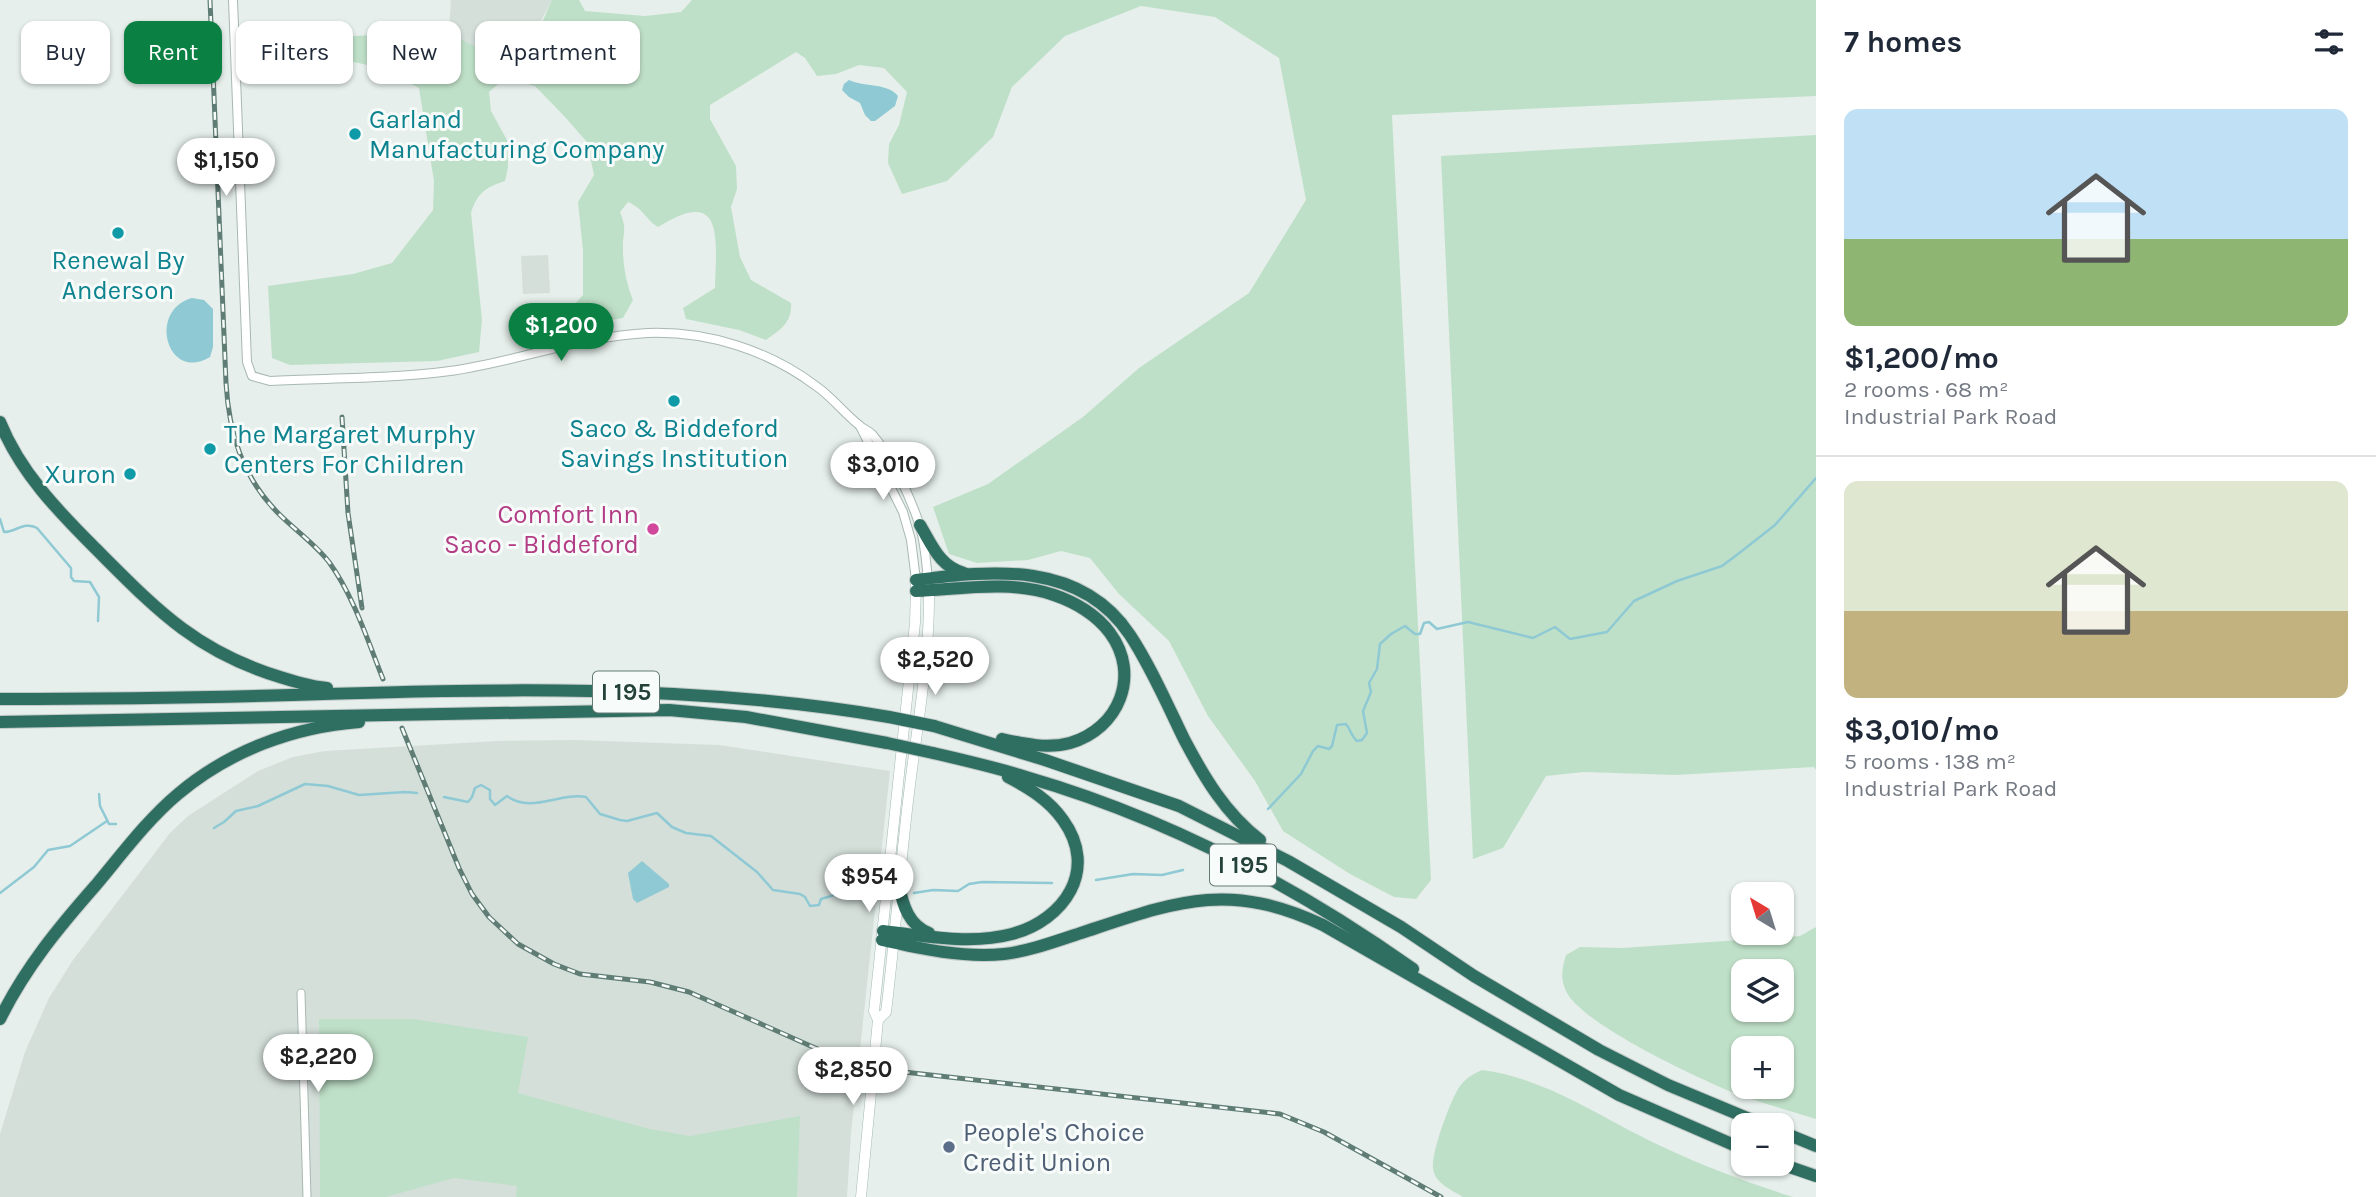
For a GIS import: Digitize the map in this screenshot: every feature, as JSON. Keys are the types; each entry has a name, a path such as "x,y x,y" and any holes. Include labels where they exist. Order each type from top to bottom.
{"highway":[{"path":"0,422 17,456 51,503 172,622 215,650 263,672 319,688 362,692"},
{"path":"920,525 938,556 949,567 978,575"},
{"path":"922,585 1012,572 1049,578 1088,596 1112,614 1137,648 1213,791 1248,831 1288,861"},
{"path":"922,585 1025,587 1062,597 1091,614 1110,632 1125,669 1125,683 1115,711 1104,725 1093,733 1068,744 1020,743 934,726"},
{"name":"I 195","path":"362,692 584,690 726,696 838,708 934,726 1045,760 1179,806 1288,861 1401,927 1563,1031 1668,1085 1735,1113"},
{"path":"0,699 190,698 362,692"},
{"name":"I 195","path":"427,715 636,710 705,712 887,743 1027,777 1120,810 1244,865 1386,950 1475,1014 1619,1095 1731,1144"},
{"path":"0,722 427,715"},
{"path":"0,1019 25,973 66,920 159,812 207,772 262,743 308,729 427,715"},
{"path":"889,937 992,938 1034,926 1065,901 1077,872 1072,836 1057,812 1025,786 986,766"},
{"path":"899,886 901,899 910,919 924,931 947,937"},
{"path":"889,937 949,952 1003,954 1042,946 1167,905 1206,899 1242,900 1284,909 1323,926 1475,1014"},
{"path":"1794,1137 1816,1146"},
{"path":"1794,1168 1816,1176"}],"main road":[{"path":"861,1197 878,1020 874,1011 899,886 928,628 922,585"},
{"path":"889,937 922,585"}],"street":[{"path":"233,0 247,362 252,376 270,380 424,374 473,367 619,336 649,333 685,334 722,341 782,363 818,387 872,435 892,464 920,525 922,585"},
{"path":"860,426 903,512 922,585"},
{"path":"301,993 307,1197"}],"shaded area":[{"path":"451,0 552,0 541,21 475,21 475,47 461,41 461,21 450,21"},
{"path":"548,255 550,293 523,294 521,256"},
{"path":"575,740 719,745 890,771 851,1133 847,1197 0,1197 0,1134 25,1052 49,998 73,960 170,833 188,816 258,771 293,757 325,751 498,741"}],"green space":[{"path":"552,0 579,0 585,11 645,16 681,12 692,0 1816,0 1816,96 1392,115 1431,880 1416,899 1394,897 1350,874 1283,831 1255,781 1208,716 1169,641 1119,594 1090,558 1061,551 1028,560 977,563 949,554 933,507 988,484 1083,417 1139,368 1249,293 1306,200 1279,58 1215,17 1141,6 1065,36 1012,87 993,137 947,181 902,194 888,163 889,144 899,125 907,92 884,68 859,65 836,74 817,76 805,58 796,52 710,105 710,119 736,166 737,189 731,207 740,257 751,280 791,303 787,321 766,340 739,330 686,319 683,308 715,288 715,236 712,223 706,215 695,212 658,227 628,202 620,212 624,228 623,256 633,300 623,318 597,322 580,318 574,305 583,295 583,251 578,202 594,175 587,142 535,86 528,84 640,84 640,21 543,21"},
{"path":"367,35 367,65 353,62 353,36"},
{"path":"461,39 475,46 475,84 498,84 489,92 491,111 507,140 508,167 505,181 483,192 476,200 471,213 482,320 479,352 437,361 290,365 272,358 268,286 353,274 392,263 433,210 434,181 419,88 412,84 461,84"},
{"path":"1816,135 1816,770 1814,767 1676,775 1584,772 1546,776 1503,848 1473,859 1441,156"},
{"path":"1816,927 1816,1119 1751,1099 1794,1099 1794,1036 1731,1036 1731,1092 1616,1034 1576,1004 1563,982 1566,955 1580,947 1622,948 1731,941 1731,945 1794,945 1794,936"},
{"path":"319,1019 414,1019 528,1037 518,1093 650,1129 690,1136 800,1116 797,1197 516,1197 517,1186 454,1178 386,1197 320,1197"},
{"path":"1482,1070 1529,1082 1575,1101 1679,1154 1731,1176 1793,1197 1463,1197 1444,1186 1437,1178 1433,1161 1442,1126 1456,1092 1467,1078"}],"water":[{"path":"849,80 894,92 898,96 895,106 875,121 871,121 860,103 842,90"},
{"path":"192,298 204,300 213,309 213,347 210,357 195,362 183,360 174,353 168,342 167,329 170,316 178,305"},
{"path":"642,861 669,884 669,887 637,903 633,899 628,873"}],"waterway":[{"path":"1268,809 1301,774 1318,746 1329,749 1332,746 1337,725 1346,724 1357,741 1362,740 1367,733 1363,711 1371,692 1369,683 1377,669 1380,644 1391,634 1405,626 1415,634 1420,634 1424,623 1429,622 1437,629 1468,622 1533,638 1555,627 1570,639 1607,632 1634,601 1677,581 1722,566 1775,525 1816,478"},
{"path":"0,519 4,532 24,526 37,528 71,568 74,581 90,582 99,597 98,621"},
{"path":"214,828 236,811 258,806 305,784 328,786 359,795 417,793"},
{"path":"444,797 468,802 475,788 481,785 490,790 490,799 495,805 507,796 526,803 576,796 586,797 600,814 620,820 627,821 657,813 672,827 686,833 711,836 757,872 773,890 800,894 810,906 819,905 821,899 841,893 871,894"},
{"path":"99,794 100,806 109,824 116,824"},
{"path":"0,893 34,867 48,850 70,846 107,821"},
{"path":"1096,880 1133,874 1162,875 1183,870"},
{"path":"914,893 933,890 958,891 969,884 982,882 1052,883"}],"railway":[{"path":"210,0 226,383 234,437 247,469 266,500 323,555 338,575 383,679"},
{"path":"342,417 348,513 362,608"},
{"path":"402,728 472,894 489,917 518,944 554,964 580,974 650,982 689,992 822,1051 895,1071 1280,1114 1324,1132 1441,1197"}],"place":[{"name":"Garland Manufacturing Company","path":"355,134"},
{"name":"Renewal By Anderson","path":"118,233"},
{"name":"Saco & Biddeford Savings Institution","path":"674,401"},
{"name":"The Margaret Murphy Centers For Children","path":"210,449"},
{"name":"Xuron","path":"130,474"},
{"name":"Comfort Inn Saco - Biddeford","path":"653,529"},
{"name":"People's Choice Credit Union","path":"949,1147"}]}
